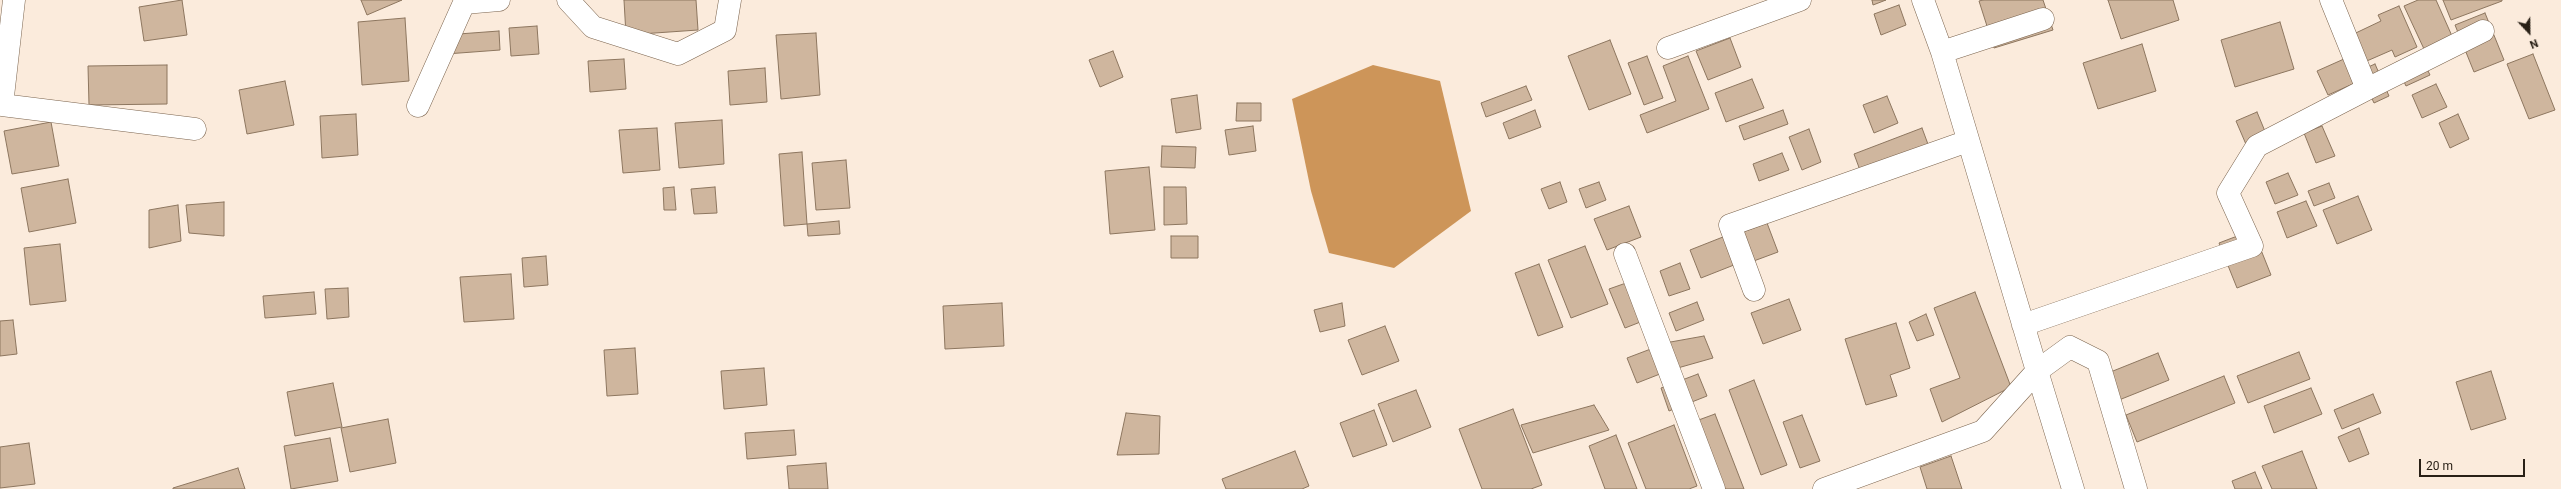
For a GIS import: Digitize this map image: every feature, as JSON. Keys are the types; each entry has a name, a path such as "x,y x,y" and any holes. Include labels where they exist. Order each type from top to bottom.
{"street":[{"path":"14,0 2,105 195,129"},
{"path":"418,106 464,3 499,0"},
{"path":"568,0 593,27 678,54 725,30 730,0"},
{"path":"1668,48 1800,0"},
{"path":"1923,0 1942,52 2073,489"},
{"path":"2331,0 2367,89"},
{"path":"1942,52 2042,19"},
{"path":"2023,325 2252,246 2228,193 2257,146 2483,31"},
{"path":"1754,290 1730,225 1968,141"},
{"path":"1625,254 1714,489"},
{"path":"1824,489 1983,431 2037,371 2070,347 2098,361 2136,489"}],"shaded area":[{"path":"1373,65 1440,81 1471,211 1394,268 1329,253 1311,191 1292,99"}],"building":[{"path":"182,0 187,35 144,41 139,7"},
{"path":"361,0 402,0 367,15"},
{"path":"624,0 696,0 698,30 626,35"},
{"path":"1872,0 1886,0 1873,5"},
{"path":"2043,0 2053,30 1994,48 1979,1"},
{"path":"2108,0 2173,0 2179,20 2121,39"},
{"path":"2418,0 2436,0 2452,36 2424,49 2404,6"},
{"path":"2443,0 2502,0 2502,1 2451,20"},
{"path":"1899,5 1906,25 1881,35 1874,14"},
{"path":"2399,6 2417,47 2395,57 2392,50 2353,67 2341,40 2381,21 2378,15"},
{"path":"2485,13 2504,60 2474,72 2455,25"},
{"path":"405,18 409,81 362,85 358,22"},
{"path":"2280,22 2294,69 2235,87 2221,40"},
{"path":"537,26 539,54 511,56 509,28"},
{"path":"499,31 500,50 446,54 445,35"},
{"path":"816,33 820,95 781,99 776,35"},
{"path":"1730,38 1741,67 1708,80 1696,51"},
{"path":"1610,40 1631,94 1589,110 1568,56"},
{"path":"2142,44 2156,91 2098,109 2083,63"},
{"path":"1113,51 1123,77 1100,87 1089,60"},
{"path":"2419,52 2430,75 2406,86 2395,63"},
{"path":"2533,54 2555,110 2529,119 2507,64"},
{"path":"1647,56 1663,98 1644,105 1628,63"},
{"path":"1688,56 1709,109 1647,133 1640,115 1676,101 1663,66"},
{"path":"624,59 626,89 590,92 588,61"},
{"path":"2344,59 2355,83 2328,95 2317,71"},
{"path":"2375,64 2389,96 2374,103 2359,71"},
{"path":"167,65 167,104 89,105 88,66"},
{"path":"765,68 767,102 730,105 728,71"},
{"path":"1752,79 1764,108 1726,122 1715,93"},
{"path":"285,81 294,125 247,134 239,90"},
{"path":"2436,84 2447,107 2422,118 2412,95"},
{"path":"1526,86 1532,100 1486,117 1481,103"},
{"path":"1197,95 1201,129 1176,133 1171,99"},
{"path":"1887,96 1898,123 1874,133 1863,105"},
{"path":"1237,103 1261,103 1261,121 1236,121"},
{"path":"1535,110 1541,127 1509,139 1503,123"},
{"path":"1783,110 1788,124 1744,140 1739,126"},
{"path":"2257,112 2269,141 2248,149 2236,121"},
{"path":"356,114 358,155 322,158 320,116"},
{"path":"2458,114 2469,139 2450,148 2439,123"},
{"path":"722,120 724,164 679,168 675,123"},
{"path":"51,122 59,166 12,174 4,131"},
{"path":"1253,126 1256,151 1229,155 1225,130"},
{"path":"2322,126 2335,156 2316,163 2304,133"},
{"path":"657,128 660,170 623,173 619,130"},
{"path":"1922,128 1932,155 1864,181 1854,154"},
{"path":"1809,129 1821,162 1802,170 1789,137"},
{"path":"1162,146 1196,147 1195,168 1161,167"},
{"path":"802,152 807,224 784,226 779,154"},
{"path":"1782,153 1789,170 1759,181 1753,164"},
{"path":"846,160 850,208 816,210 812,163"},
{"path":"1149,167 1155,230 1110,234 1105,171"},
{"path":"2288,173 2298,195 2275,204 2266,182"},
{"path":"68,179 76,223 29,232 21,188"},
{"path":"1560,182 1567,202 1549,209 1541,189"},
{"path":"1599,182 1606,200 1586,208 1579,189"},
{"path":"2329,183 2335,198 2314,206 2308,191"},
{"path":"674,187 676,210 664,210 663,188"},
{"path":"715,187 717,213 694,214 691,189"},
{"path":"1164,187 1186,187 1187,224 1164,225"},
{"path":"2358,196 2372,230 2337,244 2323,210"},
{"path":"2306,201 2317,226 2287,238 2277,212"},
{"path":"224,202 224,236 189,233 186,205"},
{"path":"178,205 181,241 149,248 149,210"},
{"path":"1629,206 1641,237 1607,250 1594,219"},
{"path":"839,221 840,234 808,236 807,224"},
{"path":"1767,223 1778,252 1751,262 1740,233"},
{"path":"2253,230 2271,275 2237,288 2219,243"},
{"path":"1728,235 1739,263 1701,278 1690,250"},
{"path":"1171,236 1198,236 1198,258 1171,258"},
{"path":"60,244 66,301 30,305 24,248"},
{"path":"1585,246 1608,304 1571,318 1548,260"},
{"path":"546,256 548,285 524,287 522,258"},
{"path":"1680,263 1690,289 1669,296 1660,271"},
{"path":"1539,264 1563,327 1538,336 1515,273"},
{"path":"511,274 514,319 464,322 460,277"},
{"path":"1629,282 1643,321 1625,328 1609,289"},
{"path":"348,288 349,317 327,319 325,289"},
{"path":"314,292 316,314 265,318 263,296"},
{"path":"1975,292 2011,387 1942,422 1930,389 1960,378 1934,308"},
{"path":"1789,299 1801,330 1763,344 1751,313"},
{"path":"1697,302 1704,320 1676,331 1669,313"},
{"path":"1002,303 1004,346 945,349 943,306"},
{"path":"1342,303 1345,326 1320,332 1314,310"},
{"path":"1926,314 1934,335 1917,341 1909,322"},
{"path":"13,320 17,354 0,356 0,321"},
{"path":"1896,323 1910,368 1890,375 1897,396 1866,405 1845,339"},
{"path":"1385,326 1399,361 1362,375 1348,340"},
{"path":"1704,336 1713,358 1667,371 1665,343"},
{"path":"1656,347 1665,372 1637,383 1627,358"},
{"path":"635,348 638,394 607,396 604,350"},
{"path":"2299,352 2310,379 2248,403 2237,376"},
{"path":"2158,353 2169,380 2109,404 2098,377"},
{"path":"764,368 767,405 724,409 721,371"},
{"path":"2491,371 2506,419 2471,430 2456,382"},
{"path":"1698,374 1707,396 1669,411 1661,388"},
{"path":"2224,376 2235,403 2137,442 2126,415"},
{"path":"1754,380 1787,465 1761,475 1729,390"},
{"path":"333,383 342,427 295,436 287,392"},
{"path":"2311,388 2322,414 2274,433 2264,406"},
{"path":"1416,390 1431,427 1393,442 1378,404"},
{"path":"2373,394 2381,413 2342,429 2334,410"},
{"path":"1594,405 1609,430 1533,453 1521,425"},
{"path":"1513,409 1542,485 1531,489 1482,489 1459,429"},
{"path":"1374,410 1387,445 1353,457 1340,423"},
{"path":"1126,413 1160,416 1159,454 1117,455"},
{"path":"1715,414 1744,489 1709,489 1685,425"},
{"path":"1802,415 1820,461 1800,468 1783,422"},
{"path":"388,419 396,463 350,472 341,428"},
{"path":"1674,425 1697,486 1689,489 1646,489 1628,443"},
{"path":"2359,428 2369,454 2349,462 2338,437"},
{"path":"794,430 796,455 747,459 745,433"},
{"path":"1616,435 1637,489 1605,489 1589,446"},
{"path":"330,438 338,481 291,489 284,446"},
{"path":"29,443 35,484 0,488 0,447"},
{"path":"1295,451 1309,486 1302,489 1226,489 1222,479"},
{"path":"2302,451 2317,489 2272,489 2262,466"},
{"path":"1951,456 1962,489 1927,489 1920,467"},
{"path":"826,463 828,489 789,489 787,466"},
{"path":"238,468 245,489 173,489 173,488"},
{"path":"2255,472 2262,489 2235,489 2232,481"}]}
